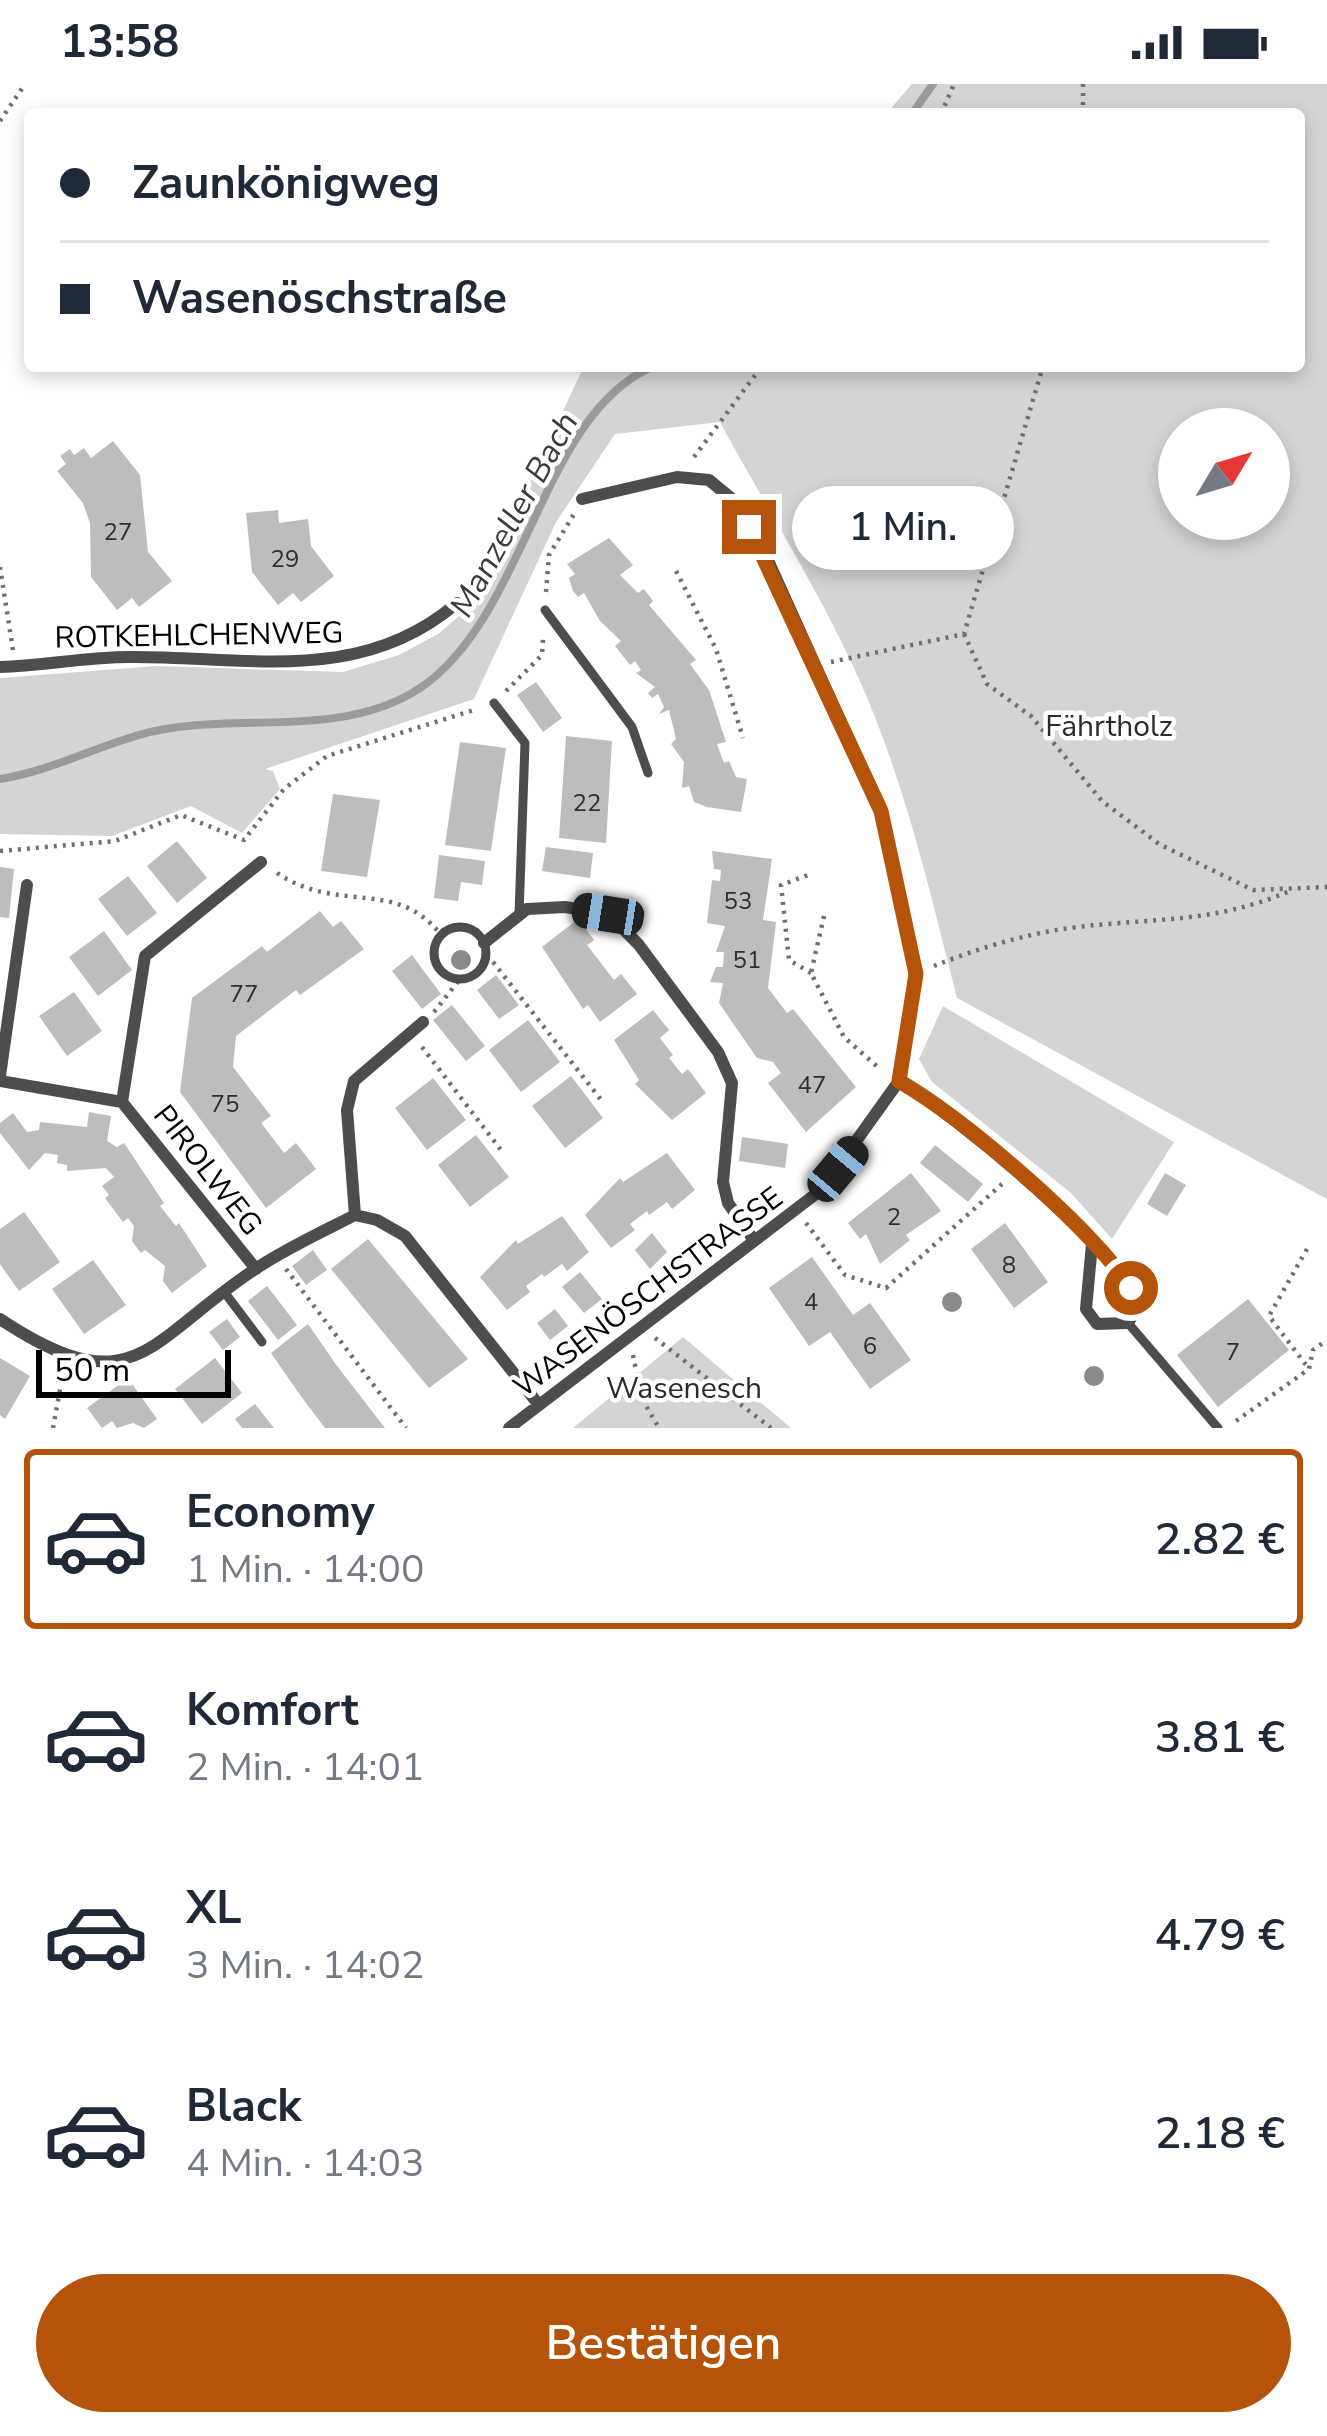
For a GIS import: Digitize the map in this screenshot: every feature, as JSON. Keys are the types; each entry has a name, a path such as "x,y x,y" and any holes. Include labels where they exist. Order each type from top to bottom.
{"street":[{"name":"WASENÖSCHSTRASSE","path":"509,1428 821,1190 856,1148 899,1081 916,974 898,873 881,811 766,556 731,499 709,480 677,477"},
{"path":"582,499 677,477"},
{"name":"ROTKEHLCHENWEG","path":"8,666 107,657 344,659 383,650 428,628 458,603"},
{"name":"PIROLWEG","path":"122,1102 145,956 261,862"},
{"name":"PIROLWEG","path":"27,885 0,1079 122,1102 256,1269"},
{"path":"485,948 527,909 565,907 608,914 639,945 718,1052 732,1083 722,1182 728,1203 753,1239"},
{"path":"355,1215 347,1110 354,1082 423,1022"},
{"path":"899,1081 930,1100 1014,1169 1091,1244 1136,1294 1137,1308 1128,1323 1096,1324 1086,1310 1091,1244"},
{"path":"0,1319 47,1351 124,1363 154,1349 256,1269 355,1215 377,1220 404,1236 539,1405"}],"lane":[{"path":"545,610 632,727 648,773"},
{"path":"494,704 526,743 519,915"},
{"path":"460,927 485,948 478,971 460,979 436,963 441,935 460,927"},
{"path":"225,1293 262,1342"},
{"path":"1128,1323 1221,1428"}],"path":[{"path":"0,121 25,84"},
{"path":"677,477 757,372"},
{"path":"1040,372 964,634 987,683 1031,716 1102,801 1159,844 1253,890 1327,887"},
{"path":"244,840 284,789 326,756 494,704 542,656 549,555 582,499"},
{"path":"0,567 8,666"},
{"path":"676,571 716,649 742,738"},
{"path":"817,665 964,634"},
{"path":"0,850 115,841 181,815 244,840 261,862 295,884 333,898 401,900 422,910 441,935"},
{"path":"811,874 781,886 789,960 811,973 844,1037 899,1081"},
{"path":"943,963 1070,928 1174,923 1244,910 1295,888"},
{"path":"811,973 824,916"},
{"path":"485,948 602,1101"},
{"path":"423,1022 450,998 460,979"},
{"path":"412,1033 504,1154"},
{"path":"795,1208 845,1275 886,1288 988,1202 1014,1169"},
{"path":"1307,1250 1269,1316 1310,1369"},
{"path":"277,1257 406,1428"},
{"path":"635,1331 642,1399 658,1428"},
{"path":"635,1331 772,1428"},
{"path":"1221,1428 1310,1369 1313,1350 1327,1340"},
{"path":"53,1428 68,1356"}],"green space":[{"name":"Fährtholz","path":"912,84 1327,84 1327,1199 957,998 905,804 868,699 829,618 720,422 615,434 556,522 474,699 265,769 273,771 280,789 242,833 191,806 112,836 0,834 0,678 157,666 343,672 399,655 438,634 473,604 581,372 1305,372 1305,108 891,108"},
{"path":"943,1006 1174,1142 1112,1239 1071,1193 932,1082 919,1059"},
{"name":"Wasenesch","path":"683,1337 791,1428 573,1428"}],"building":[{"path":"113,441 140,475 148,552 172,581 139,607 132,598 117,610 91,577 90,523 83,503 57,471 66,464 60,456 70,449 74,455 84,448 91,458"},
{"path":"278,510 279,523 308,519 311,546 334,576 301,602 293,593 278,605 252,572 246,513"},
{"path":"609,538 633,565 620,575 638,593 644,589 653,601 649,605 696,660 690,664 709,690 726,742 717,744 724,763 729,761 736,777 747,779 741,812 694,802 689,786 682,788 684,762 671,744 676,739 669,710 659,714 664,707 658,694 652,698 648,693 655,687 636,673 641,670 635,661 630,665 615,646 621,641 600,621 584,593 578,597 573,591 569,578 575,574 567,564"},
{"path":"536,682 562,718 543,732 517,695"},
{"path":"566,736 612,741 606,843 559,838"},
{"path":"460,742 506,748 491,851 445,845"},
{"path":"333,794 380,800 367,877 321,871"},
{"path":"177,841 207,878 177,903 147,866"},
{"path":"546,847 593,853 590,878 542,871"},
{"path":"712,851 772,859 763,920 776,922 768,988 787,1013 793,1009 856,1087 806,1132 768,1083 781,1073 773,1062 757,1058 719,1003 723,983 710,982 716,967 723,967 724,952 716,952 725,926 707,923 712,880 720,881 721,870 714,869"},
{"path":"439,855 485,861 482,885 461,882 458,901 434,898"},
{"path":"0,867 14,869 9,918 0,917"},
{"path":"128,876 157,913 127,936 98,899"},
{"path":"320,911 333,927 341,921 364,949 300,995 296,990 236,1036 233,1067 271,1116 261,1123 284,1153 296,1143 316,1169 266,1208 180,1092 192,998 262,946 267,952"},
{"path":"578,919 594,940 587,945 614,980 621,974 637,994 600,1022 588,1005 583,1009 542,947"},
{"path":"104,931 132,970 98,996 69,957"},
{"path":"412,955 441,994 422,1009 392,971"},
{"path":"496,975 519,1005 499,1019 477,990"},
{"path":"74,992 102,1031 67,1056 39,1016"},
{"path":"452,1005 485,1046 466,1061 433,1020"},
{"path":"653,1010 669,1030 660,1038 673,1055 669,1058 682,1074 688,1069 706,1093 672,1120 635,1084 639,1080 614,1040"},
{"path":"528,1020 560,1062 521,1092 489,1050"},
{"path":"571,1076 603,1118 565,1148 532,1106"},
{"path":"433,1078 466,1120 427,1150 395,1108"},
{"path":"89,1112 111,1116 107,1141 117,1147 124,1143 164,1203 160,1206 176,1226 179,1223 207,1266 172,1293 163,1281 165,1266 145,1250 141,1253 132,1241 134,1226 128,1218 123,1222 105,1198 109,1195 102,1186 114,1177 106,1168 67,1171 67,1165 57,1163 58,1155 45,1153 29,1170 0,1133 0,1123 13,1113 27,1132 39,1130 40,1122 87,1127"},
{"path":"476,1135 509,1177 470,1207 438,1165"},
{"path":"742,1137 788,1144 785,1168 739,1161"},
{"path":"935,1145 983,1184 968,1202 920,1163"},
{"path":"667,1153 695,1190 672,1209 667,1202 649,1215 647,1211 630,1224 635,1230 611,1248 585,1215 620,1178 623,1182"},
{"path":"911,1173 941,1211 906,1235 910,1240 880,1264 866,1234 860,1239 848,1223"},
{"path":"1165,1173 1186,1185 1167,1216 1147,1204"},
{"path":"24,1212 60,1262 19,1291 0,1264 0,1229"},
{"path":"562,1216 589,1252 567,1271 562,1264 542,1274 526,1286 530,1292 507,1310 480,1277 516,1240 518,1244"},
{"path":"1005,1223 1048,1282 1014,1308 971,1249"},
{"path":"652,1233 667,1252 650,1269 635,1250"},
{"path":"368,1239 468,1359 429,1388 331,1269"},
{"path":"313,1250 327,1270 306,1285 292,1266"},
{"path":"812,1257 853,1315 870,1303 911,1360 870,1389 830,1332 809,1346 769,1288"},
{"path":"93,1260 126,1305 84,1334 52,1289"},
{"path":"580,1272 602,1299 584,1313 562,1287"},
{"path":"267,1286 297,1325 278,1340 248,1301"},
{"path":"1248,1299 1289,1350 1218,1407 1177,1355"},
{"path":"555,1309 568,1326 550,1340 537,1323"},
{"path":"227,1319 240,1337 223,1350 209,1332"},
{"path":"308,1324 385,1428 325,1428 300,1395 271,1353"},
{"path":"0,1358 30,1376 5,1419 0,1415"},
{"path":"215,1358 242,1393 202,1424 175,1389"},
{"path":"128,1378 157,1419 144,1428 133,1423 117,1428 112,1421 102,1428 87,1408"},
{"path":"255,1404 274,1428 242,1428 235,1419"}],"waterway":[{"name":"Manzeller Bach","path":"916,108 933,84"},
{"name":"Manzeller Bach","path":"0,779 175,728 328,719 364,712 399,700 431,680 464,646 492,604 587,423 617,389 644,372"}],"route":[{"path":"749,527 881,811 898,873 916,974 899,1081 930,1100 1014,1169 1131,1288"}]}
